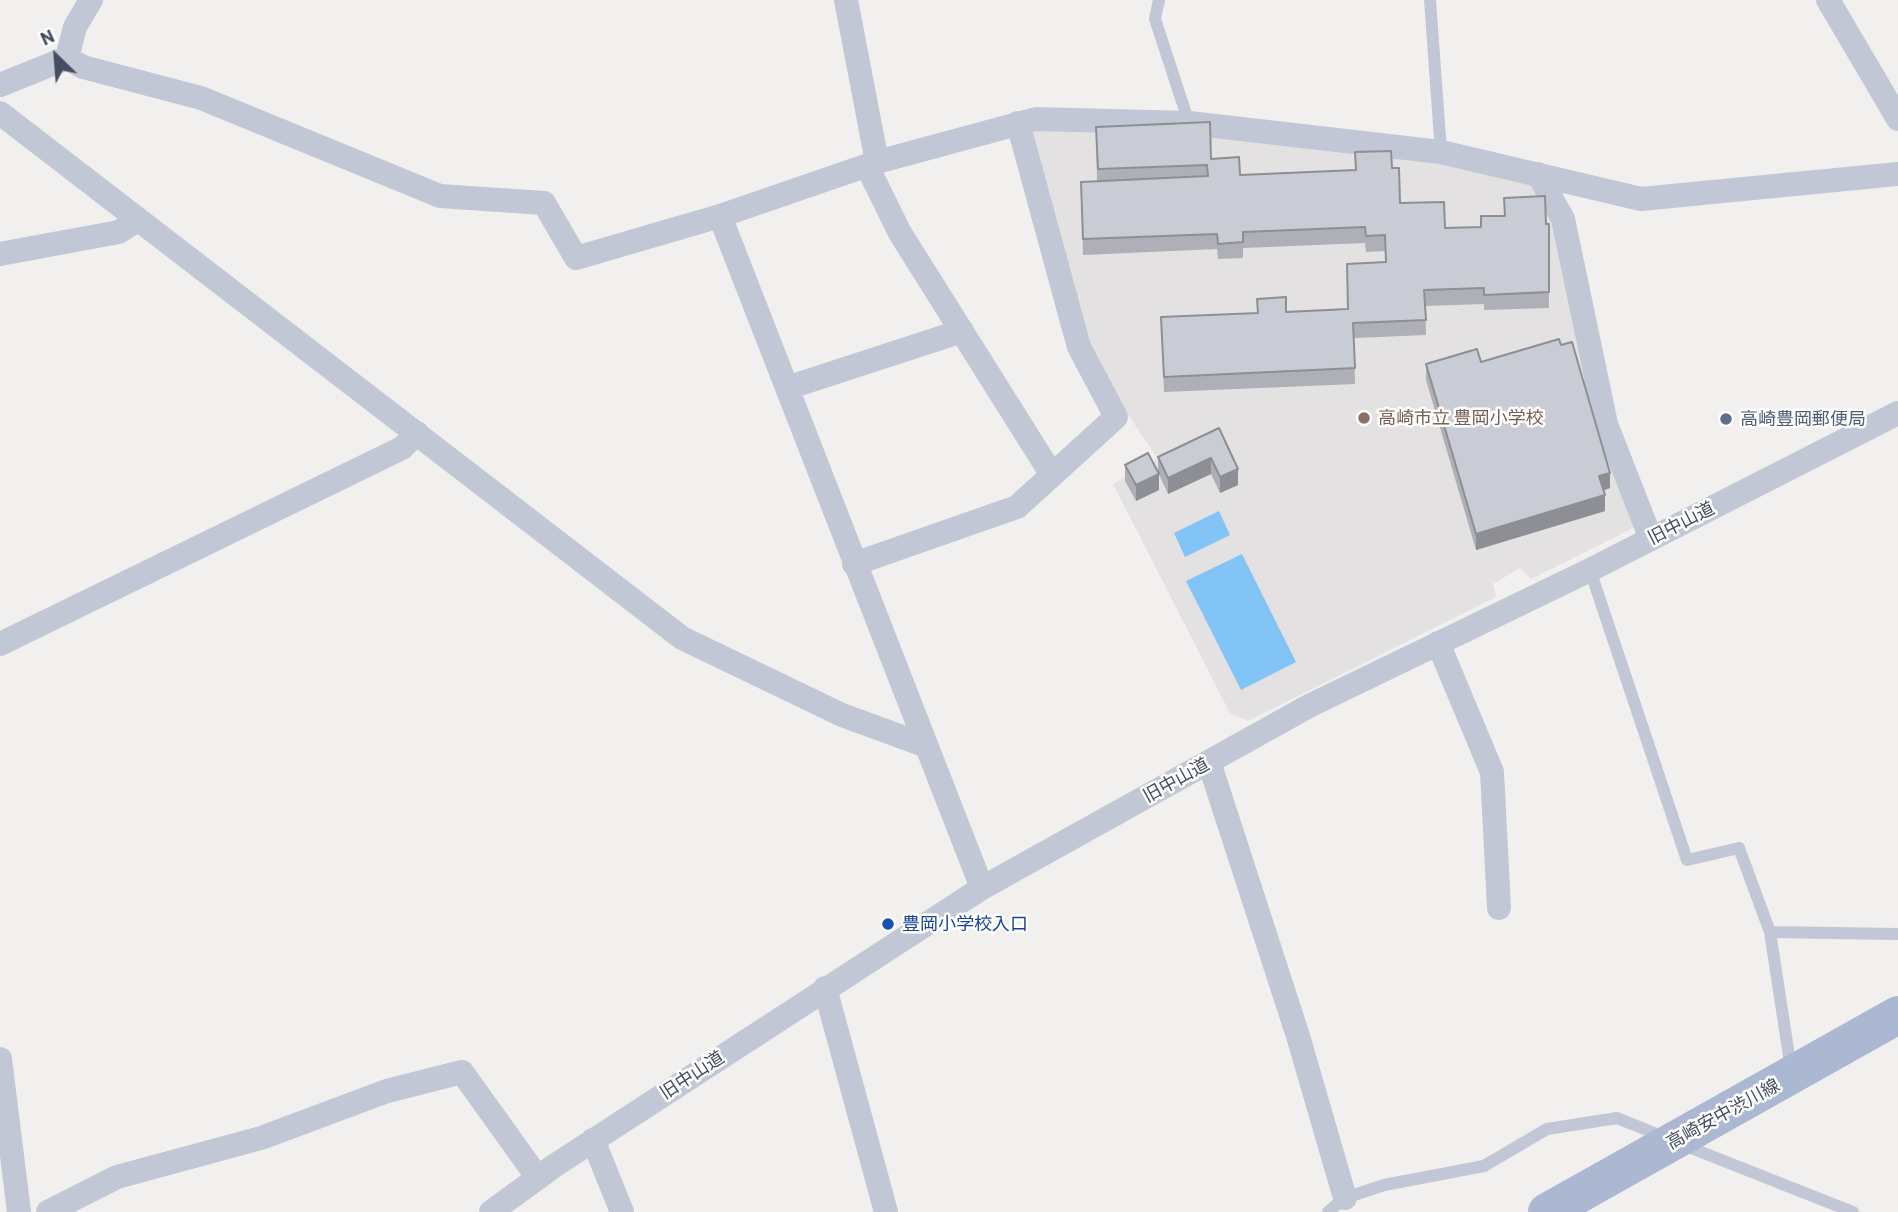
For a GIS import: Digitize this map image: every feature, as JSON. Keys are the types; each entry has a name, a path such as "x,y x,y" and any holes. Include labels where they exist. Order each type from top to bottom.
{"main road":[{"name":"高崎安中渋川線","path":"1547,1212 1898,1015"}],"street":[{"path":"67,58 75,27 91,0"},
{"path":"846,0 872,164 900,233 1052,475"},
{"path":"1828,0 1886,77 1898,119"},
{"path":"0,85 67,58"},
{"path":"67,58 82,67 201,98 440,196 544,204 576,258 720,216 872,164 1036,119 1189,123 1441,152 1641,199 1898,174"},
{"path":"0,113 136,221 682,638 842,715 924,745"},
{"path":"854,564 1017,507 1116,417 1079,348 1018,123"},
{"path":"1538,174 1563,219 1606,424 1651,539"},
{"path":"720,216 982,888"},
{"path":"0,254 119,232 136,221"},
{"path":"786,388 962,331"},
{"name":"旧中山道","path":"491,1212 593,1140 982,888 1308,706 1590,570 1898,413"},
{"path":"0,644 402,448 417,433"},
{"path":"1438,643 1492,772 1499,908"},
{"path":"1209,762 1298,1036 1336,1205"},
{"path":"825,988 886,1212"},
{"path":"0,1059 19,1212"},
{"path":"48,1212 117,1177 261,1138 387,1091 461,1072 538,1178"},
{"path":"593,1140 622,1212"}],"lane":[{"path":"1159,0 1155,19 1189,123"},
{"path":"1430,0 1441,152"},
{"path":"1590,570 1686,860 1739,848 1770,932 1792,1075"},
{"path":"1770,932 1898,934"},
{"path":"1336,1205 1384,1185 1484,1166 1547,1129 1617,1118 1853,1212"}],"shaded area":[{"name":"高崎市立 豊岡小学校","path":"1103,127 1432,157 1538,186 1559,220 1641,524 1531,579 1520,568 1493,584 1496,597 1248,721 1230,713 1113,484 1158,459 1093,363 1026,130"}],"water":[{"path":"1219,511 1230,535 1185,557 1174,533"},
{"path":"1242,554 1296,662 1241,690 1186,581"}],"building":[{"path":"1210,122 1211,159 1239,157 1240,175 1356,170 1355,152 1391,151 1392,168 1399,168 1400,203 1444,202 1445,228 1481,227 1481,216 1505,216 1504,198 1545,196 1546,224 1549,224 1549,292 1484,295 1484,288 1424,290 1426,320 1353,323 1355,368 1164,377 1161,317 1258,313 1257,299 1286,297 1286,312 1348,309 1347,264 1386,262 1385,235 1366,236 1365,227 1243,232 1243,242 1218,244 1217,234 1083,239 1081,182 1208,176 1207,165 1098,169 1096,127"},
{"path":"1559,339 1561,345 1572,342 1610,473 1599,476 1605,495 1476,534 1426,364 1477,349 1481,362"},
{"path":"1219,428 1238,469 1220,477 1211,458 1168,478 1158,457"},
{"path":"1148,453 1159,474 1136,485 1125,465"}],"place":[{"name":"高崎市立 豊岡小学校","path":"1364,418"},
{"name":"高崎豊岡郵便局","path":"1726,419"},
{"name":"豊岡小学校入口","path":"888,924"}]}
